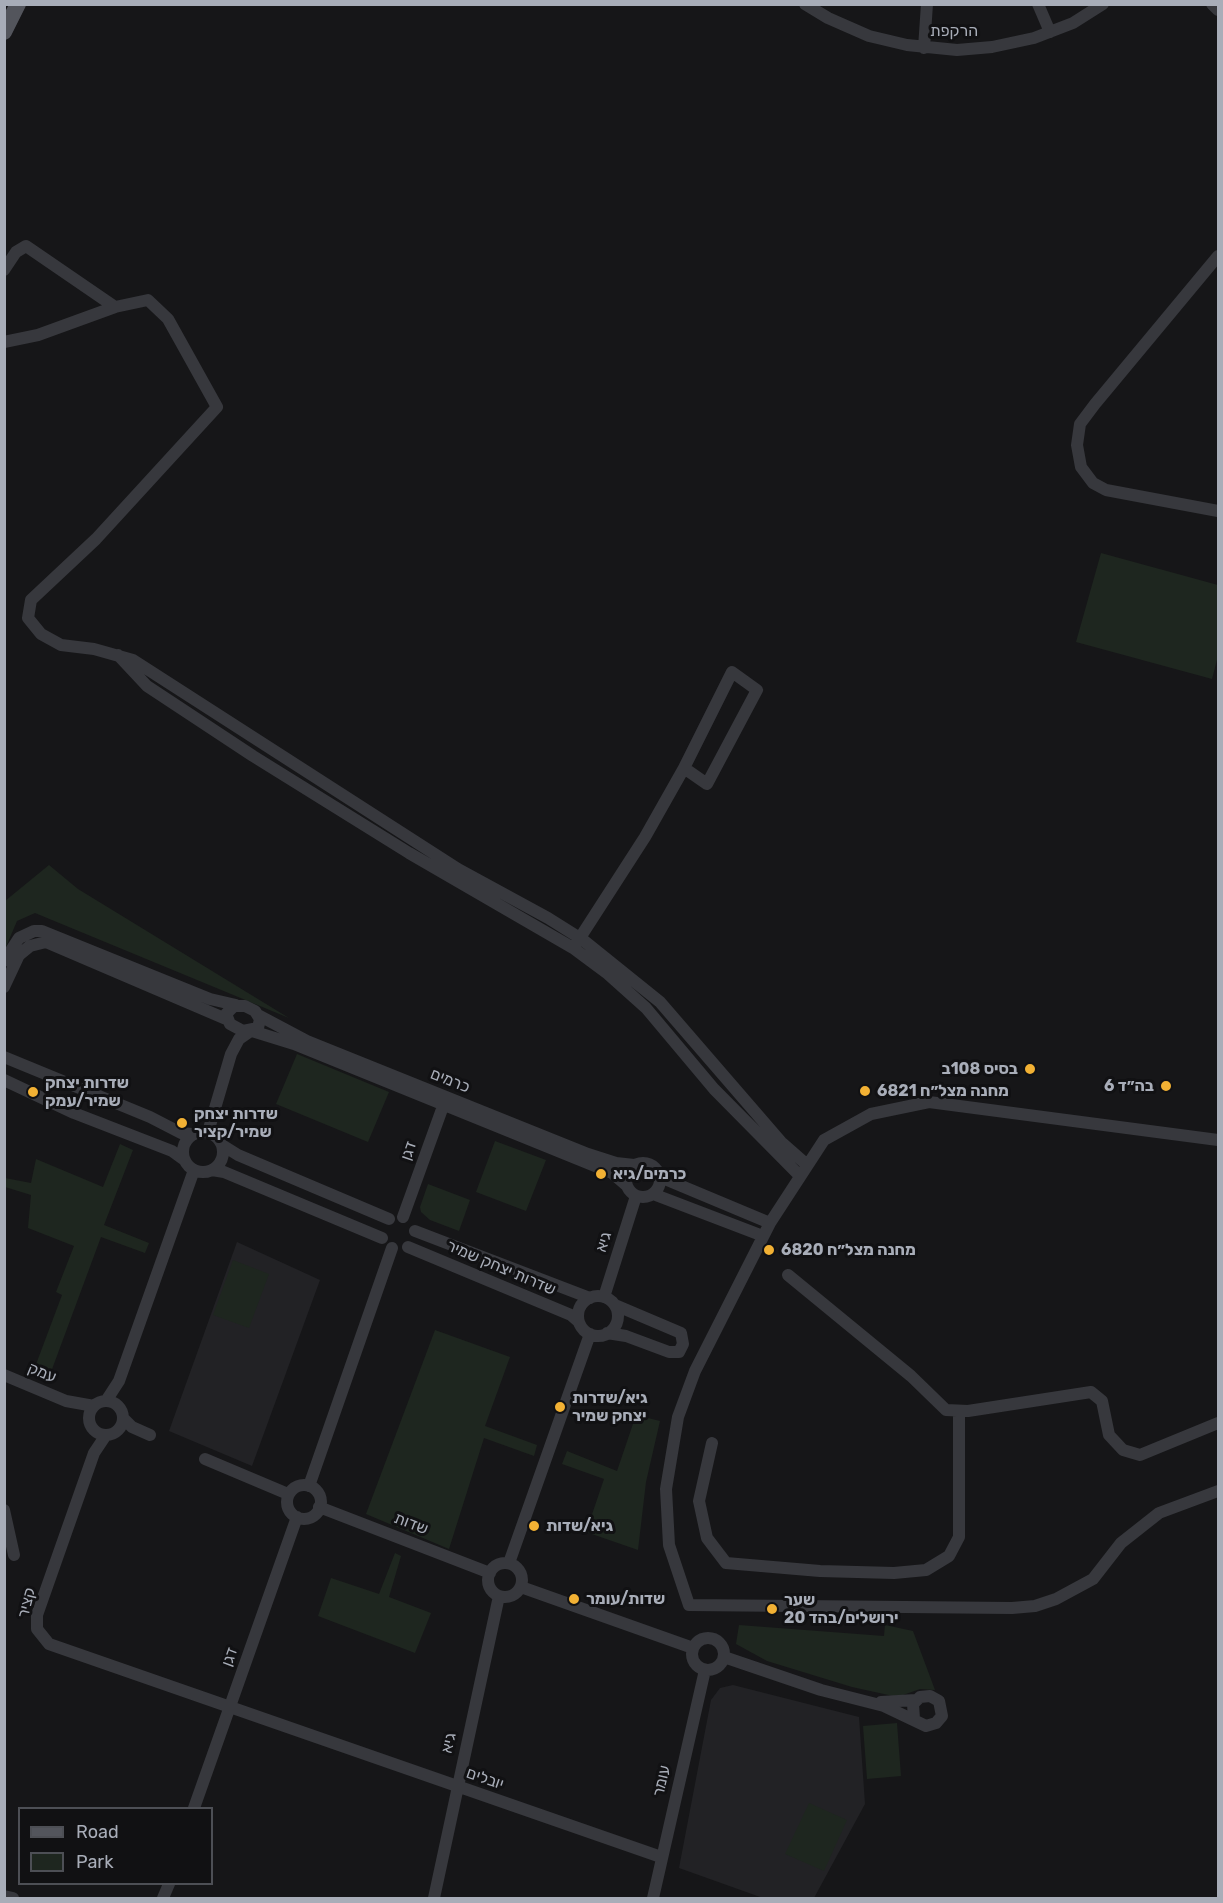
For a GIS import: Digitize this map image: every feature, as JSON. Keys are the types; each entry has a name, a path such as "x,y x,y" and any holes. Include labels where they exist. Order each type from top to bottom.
{"main road":[{"path":"4,33 18,4"}],"street":[{"name":"הרקפת","path":"805,4 828,18 869,36 924,48 976,50 1050,32 1073,23 1103,4"},
{"path":"924,48 927,4"},
{"path":"1038,4 1050,32"},
{"path":"1212,4 1218,10"},
{"path":"4,270 16,252 26,246 115,307"},
{"path":"1218,256 1080,424 1077,445 1081,467 1093,483 1106,490 1218,511"},
{"path":"4,342 38,335 115,307 148,300 168,319 217,407 96,539 32,600 28,618 41,634 61,645 118,655 133,660 458,869 548,918 646,1008 714,1089 799,1175"},
{"path":"576,943 645,837 684,768 732,672 757,690 707,784 684,768"},
{"path":"4,961 19,938 34,931 42,931 210,999 248,1007 258,1015 259,1025 236,1043 229,1059 208,1132"},
{"path":"4,987 19,955 30,946 46,942 227,1020 236,1029 251,1031"},
{"path":"576,943 622,969 660,1002 781,1142 806,1164"},
{"path":"229,1059 228,1010 236,1005"},
{"name":"כרמים","path":"258,1015 307,1041 612,1173 626,1185"},
{"name":"כרמים","path":"251,1031 294,1044 588,1154 616,1163 634,1165"},
{"path":"4,1057 150,1117 181,1133 208,1132 219,1139 222,1145 223,1157 212,1170"},
{"path":"7,1083 74,1113 172,1151 194,1170 224,1172 382,1238 392,1248 408,1247 415,1231 411,1222 403,1216 389,1219 383,1225 382,1238"},
{"name":"דגן","path":"403,1216 445,1101"},
{"path":"1218,1140 929,1102 871,1114 824,1140 806,1164 770,1222 695,1371 678,1417 666,1489 669,1545 689,1605 1035,1606 1056,1599 1093,1579 1121,1543 1159,1513 1218,1491"},
{"path":"183,1159 183,1148 192,1134"},
{"path":"222,1145 238,1155 389,1219"},
{"path":"763,1236 653,1194 636,1196 626,1185 626,1174 634,1165 642,1163 651,1165 660,1177 770,1222"},
{"path":"120,1424 112,1403 194,1170"},
{"path":"653,1194 659,1186 660,1177"},
{"name":"גיא","path":"604,1297 636,1196"},
{"name":"שדרות יצחק שמיר","path":"415,1231 590,1298"},
{"name":"שדרות יצחק שמיר","path":"408,1247 564,1312 579,1322"},
{"path":"309,1486 392,1248"},
{"path":"788,1275 911,1376 946,1410 959,1411 1091,1392 1102,1401 1109,1435 1123,1450 1140,1455 1218,1423"},
{"path":"604,1297 615,1305 681,1333 684,1344 679,1352 669,1352 626,1336 590,1334 579,1322 581,1305 590,1298 604,1297"},
{"path":"607,1334 617,1321 615,1305"},
{"path":"509,1563 590,1334"},
{"name":"עמק","path":"4,1375 92,1412"},
{"path":"112,1403 92,1412 100,1432 120,1424 145,1433"},
{"path":"712,1443 699,1501 707,1538 726,1563 820,1571 894,1573 926,1570 949,1556 959,1537 959,1411"},
{"name":"קציר","path":"100,1432 37,1615 37,1629 49,1644 229,1708"},
{"path":"205,1459 288,1494"},
{"path":"297,1486 309,1486 319,1494 320,1507 310,1517 297,1517 288,1508 288,1494 297,1486"},
{"name":"שדות","path":"320,1507 490,1574"},
{"path":"4,1510 14,1555"},
{"name":"דגן","path":"195,1807 297,1517"},
{"path":"509,1563 520,1572 521,1587 514,1595 499,1596 491,1589 490,1574 498,1565 509,1563"},
{"path":"521,1587 693,1648"},
{"name":"גיא","path":"434,1899 456,1786 499,1596"},
{"path":"716,1639 723,1647 724,1657 719,1666 705,1670 693,1662 693,1648 700,1640 716,1639"},
{"path":"724,1657 820,1690 868,1701 914,1719 922,1725 932,1725 940,1720 943,1710 939,1701 930,1696 916,1700 868,1701"},
{"name":"עומר","path":"653,1899 705,1670"},
{"path":"914,1719 912,1709 916,1700"},
{"name":"יובלים","path":"229,1708 662,1857"},
{"path":"4,1896 13,1899"}],"shaded area":[{"path":"237,1242 320,1280 252,1466 169,1431"},
{"path":"733,1685 859,1717 865,1804 814,1898 763,1898 679,1868 711,1700 720,1688"}],"green space":[{"path":"1101,553 1218,585 1218,656 1212,679 1076,642"},
{"path":"49,865 78,889 289,1018 35,913 17,921 5,949 5,901"},
{"path":"297,1054 389,1092 368,1142 276,1104"},
{"path":"495,1141 546,1160 526,1211 476,1192"},
{"path":"120,1144 133,1150 104,1225 149,1243 145,1253 101,1237 48,1380 32,1375 62,1295 56,1292 74,1246 28,1228 31,1195 5,1187 5,1178 31,1183 36,1159 103,1187"},
{"path":"428,1184 470,1200 459,1231 430,1220 421,1212 420,1207"},
{"path":"233,1260 269,1274 249,1328 213,1315"},
{"path":"435,1330 510,1357 485,1426 537,1445 534,1456 484,1438 449,1549 366,1514"},
{"path":"636,1415 660,1421 646,1482 638,1550 586,1532 604,1479 562,1464 567,1451 617,1471"},
{"path":"395,1553 401,1556 389,1597 431,1613 415,1653 318,1616 331,1578 379,1594"},
{"path":"739,1625 884,1636 885,1625 913,1631 935,1690 920,1689 893,1696 852,1687 767,1661 736,1644"},
{"path":"897,1723 901,1776 867,1779 863,1726"},
{"path":"809,1803 847,1820 824,1871 785,1854"}],"place":[{"name":"בסיס 108ב","path":"1030,1069"},
{"name":"בה״ד 6","path":"1166,1086"},
{"name":"מחנה מצל״ח 6821","path":"865,1091"},
{"name":"שדרות יצחק שמיר/עמק","path":"33,1092"},
{"name":"שדרות יצחק שמיר/קציר","path":"182,1123"},
{"name":"כרמים/גיא","path":"601,1174"},
{"name":"מחנה מצל״ח 6820","path":"769,1250"},
{"name":"גיא/שדרות יצחק שמיר","path":"560,1407"},
{"name":"גיא/שדות","path":"534,1526"},
{"name":"שדות/עומר","path":"574,1599"},
{"name":"שער ירושלים/בהד 20","path":"772,1609"}]}
